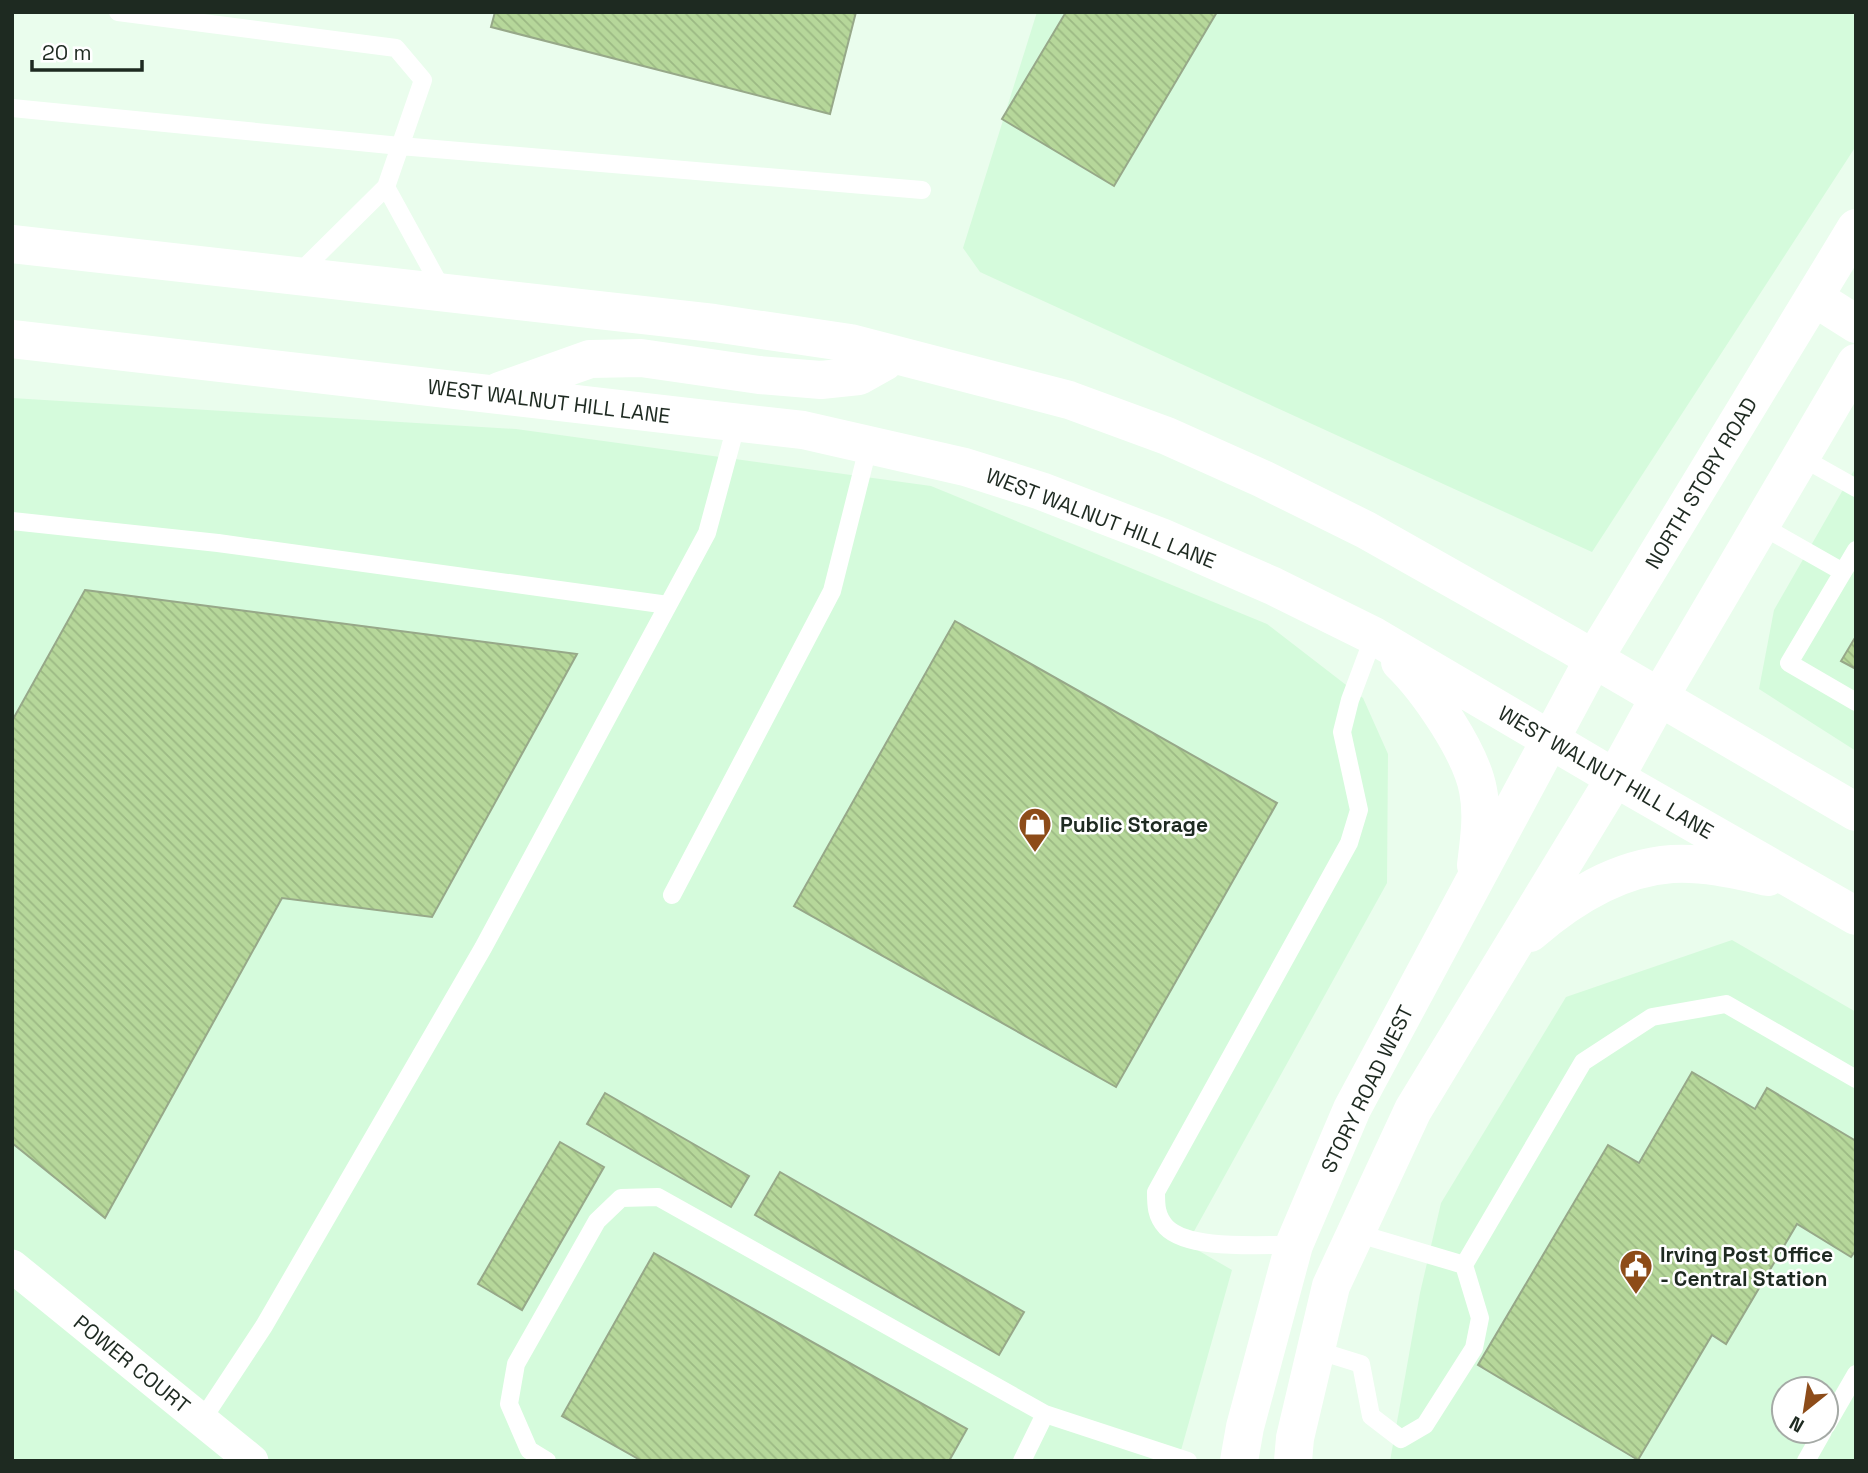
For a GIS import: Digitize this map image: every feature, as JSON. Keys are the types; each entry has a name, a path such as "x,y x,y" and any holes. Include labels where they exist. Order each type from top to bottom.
{"main road":[{"name":"NORTH STORY ROAD","path":"1550,740 1593,660 1856,228"},
{"path":"12,244 714,323 850,343 1069,400 1167,436 1263,479 1366,530 1659,698 1853,804"},
{"path":"1815,298 1856,324"},
{"name":"WEST WALNUT HILL LANE","path":"12,339 803,430 965,467 1053,495 1173,542 1273,586 1374,636 1856,916"},
{"path":"492,394 590,359 641,358 758,375 821,380 859,376 884,362 887,353"},
{"path":"1293,1461 1295,1438 1331,1286 1413,1110 1615,778 1659,698 1856,363"},
{"path":"1374,636 1404,666 1450,726 1478,788 1481,823 1474,881"},
{"name":"STORY ROAD WEST","path":"1239,1461 1245,1427 1294,1245 1352,1109 1550,740"},
{"path":"1510,951 1558,909 1630,871 1673,864 1724,867 1800,884"}],"street":[{"name":"POWER COURT","path":"12,1266 252,1461"}],"lane":[{"path":"118,12 396,48 423,80 386,187 296,276"},
{"path":"12,108 400,146 922,190"},
{"path":"386,187 444,292"},
{"path":"202,1420 264,1326 482,948 668,606 707,533 737,422"},
{"path":"672,895 832,591 869,444"},
{"path":"1801,457 1856,488"},
{"path":"12,522 218,543 668,606"},
{"path":"1760,525 1843,572"},
{"path":"1856,550 1789,663 1856,702"},
{"path":"1294,1245 1216,1243 1187,1239 1167,1228 1156,1210 1156,1192 1349,843 1359,810 1342,732 1350,700 1374,636"},
{"path":"1317,1350 1361,1364 1371,1416 1401,1439 1424,1426 1474,1348 1480,1318 1464,1265 1583,1062 1652,1017 1726,1004 1856,1079"},
{"path":"547,1461 529,1450 509,1404 516,1364 597,1221 621,1198 658,1197 1045,1414 1188,1461"},
{"path":"1356,1233 1464,1265"},
{"path":"1840,1402 1856,1374"},
{"path":"1021,1461 1045,1414"},
{"path":"1806,1461 1815,1445"}],"shaded area":[{"path":"1037,12 1856,12 1856,146 1592,552 980,272 963,248"},
{"path":"12,398 516,429 931,486 1267,624 1363,698 1388,754 1387,883 1187,1244 1232,1270 1178,1461 12,1461"},
{"path":"1856,467 1856,751 1759,689 1774,610"},
{"path":"1732,940 1856,1012 1856,1461 1390,1461 1420,1293 1441,1203 1566,997"}],"building":[{"path":"495,12 856,12 830,114 491,27"},
{"path":"1066,12 1217,12 1114,186 1002,119"},
{"path":"85,590 577,654 432,917 282,898 105,1218 12,1143 12,721"},
{"name":"Public Storage","path":"955,621 1277,803 1116,1087 794,906"},
{"path":"1856,636 1856,669 1841,661"},
{"name":"Irving Post Office - Central Station","path":"1692,1072 1755,1109 1767,1088 1856,1141 1856,1250 1851,1257 1797,1224 1726,1344 1712,1335 1638,1460 1478,1365 1608,1145 1639,1163"},
{"path":"605,1093 749,1176 731,1207 587,1124"},
{"path":"560,1142 604,1167 522,1310 478,1284"},
{"path":"780,1172 1024,1312 999,1355 755,1215"},
{"path":"654,1253 967,1429 949,1461 642,1461 562,1416"}],"place":[{"name":"Public Storage","path":"1035,854"},
{"name":"Irving Post Office - Central Station","path":"1636,1296"}]}
